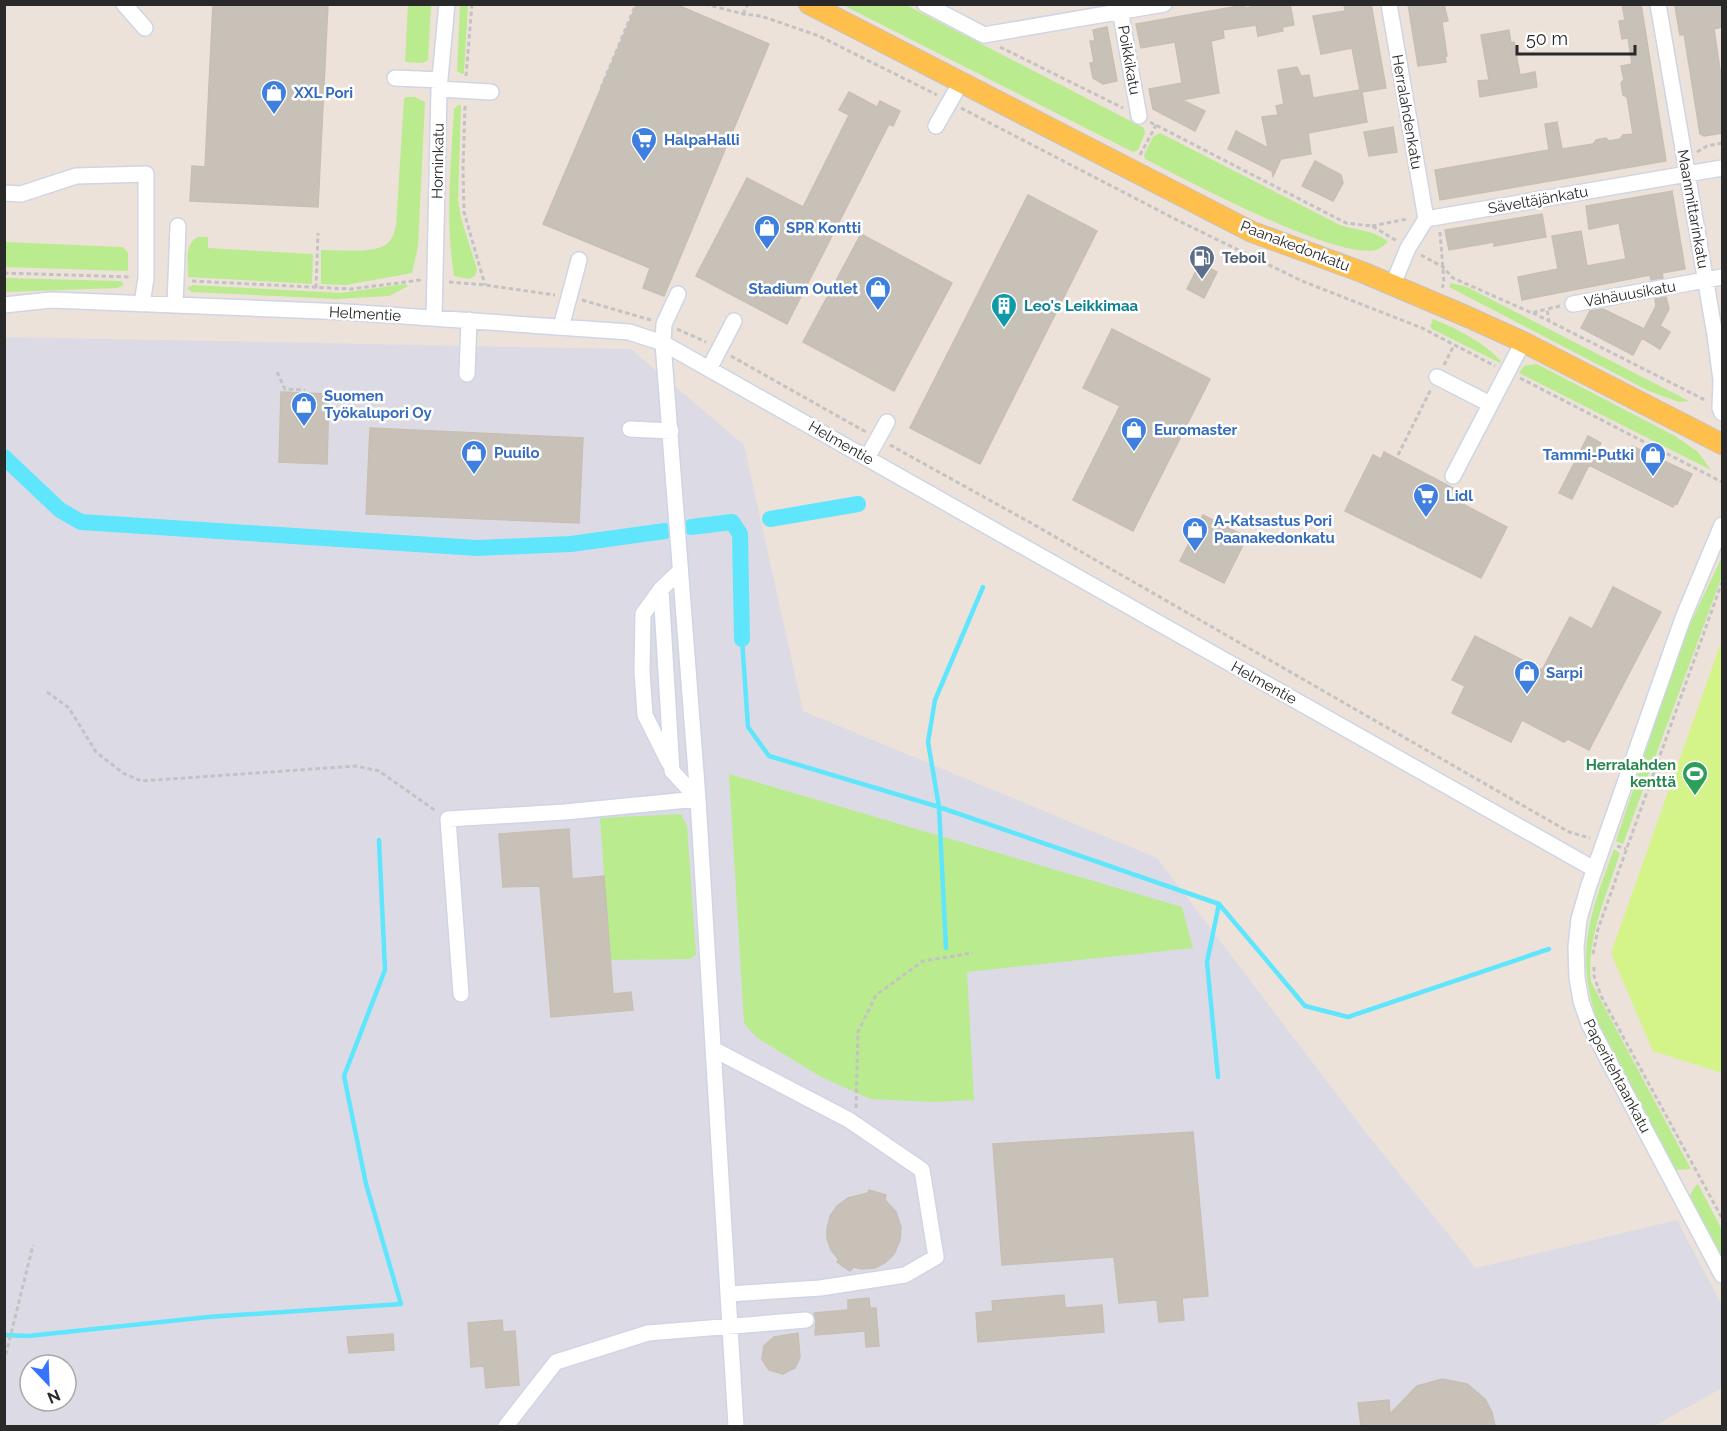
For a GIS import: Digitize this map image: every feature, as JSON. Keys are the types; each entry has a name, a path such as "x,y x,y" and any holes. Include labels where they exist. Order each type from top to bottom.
{"main road":[{"name":"Paanakedonkatu","path":"809,4 1252,232 1436,302 1522,342 1722,444"}],"street":[{"path":"124,4 145,28"},
{"name":"Horninkatu","path":"434,318 440,85 447,4"},
{"path":"925,4 984,35 1120,8 1164,4"},
{"name":"Herralahdenkatu","path":"1389,4 1433,218"},
{"name":"Maanmittarinkatu","path":"1658,4 1706,280 1720,380 1721,410"},
{"name":"Poikkikatu","path":"1120,8 1139,116"},
{"path":"395,78 466,91 491,93"},
{"path":"936,126 961,82"},
{"name":"Säveltäjänkatu","path":"1433,218 1722,168"},
{"path":"4,193 21,194 76,176 146,174 146,278 141,304"},
{"path":"1393,284 1408,248 1433,218"},
{"path":"175,305 178,226"},
{"path":"561,327 579,260"},
{"name":"Vähäuusikatu","path":"1573,304 1722,277"},
{"path":"678,294 664,324 663,343 698,800 735,1426"},
{"name":"Helmentie","path":"4,305 51,300 469,320 629,332 663,343 1594,869"},
{"path":"468,374 469,320"},
{"path":"709,369 734,321"},
{"path":"1454,476 1522,342"},
{"path":"1437,377 1490,404"},
{"path":"867,458 887,422"},
{"path":"630,429 671,431"},
{"name":"Paperitehtaankatu","path":"1722,525 1683,618 1594,869 1579,919 1577,957 1581,1001 1589,1024 1722,1275"},
{"path":"680,571 661,589 643,614 642,672 645,715 672,771 698,800"},
{"path":"661,589 672,771"},
{"path":"461,994 448,819 565,812 698,800"},
{"path":"713,1049 849,1120 922,1170 936,1257 905,1275 820,1288 728,1294"},
{"path":"506,1426 556,1362 648,1334 806,1320"}],"path":[{"path":"472,4 466,91 464,212 484,285"},
{"path":"601,88 636,4"},
{"path":"705,4 760,16 819,36 1163,213 1302,281 1422,328 1722,482"},
{"path":"743,14 748,4"},
{"path":"1000,47 1346,223 1372,226 1443,267 1453,278 1549,321 1721,410"},
{"path":"1422,328 1444,283 1433,218"},
{"path":"316,288 318,233"},
{"path":"4,273 146,278"},
{"path":"176,280 351,289 416,279 484,285 570,297 664,324 699,338 1041,529 1569,832 1626,849"},
{"path":"1532,313 1573,304"},
{"path":"1547,309 1549,321"},
{"path":"1398,455 1454,345"},
{"path":"277,372 285,389 305,390"},
{"path":"1593,955 1598,929 1722,582"},
{"path":"46,692 69,708 96,753 123,773 141,781 356,766 379,771 448,819"},
{"path":"849,1120 856,1109 858,1032 876,995 923,961 973,953"},
{"path":"1593,966 1601,996 1722,1218"},
{"path":"4,1362 33,1245"}],"shaded area":[{"path":"5,337 631,349 744,445 803,711 1157,858 1367,1134 1476,1268 1677,1220 1722,1305 1722,1388 1654,1426 5,1426"}],"green space":[{"path":"408,4 431,5 428,60 423,63 405,62"},
{"path":"460,5 468,5 464,73 462,74 457,71"},
{"path":"843,5 906,5 1144,128 1145,133 1138,150 1133,152"},
{"path":"415,97 425,102 418,246 412,273 346,285 321,284 321,250 375,249 388,243 392,237 396,226 404,99"},
{"path":"461,105 458,200 461,218 477,269 475,276 469,279 454,276 451,255 450,193 454,109"},
{"path":"1160,133 1340,225 1372,233 1388,242 1376,250 1356,250 1329,243 1226,200 1145,159 1144,155 1153,137"},
{"path":"198,237 208,237 208,248 313,254 312,284 188,277 189,249"},
{"path":"5,242 123,247 128,253 128,271 5,267"},
{"path":"5,278 121,281 124,285 117,288 5,292"},
{"path":"1451,283 1467,287 1689,401 1679,402 1649,391 1449,287"},
{"path":"405,284 408,286 389,296 338,299 192,292 187,288 193,285 341,293"},
{"path":"1433,319 1478,342 1494,354 1501,361 1500,363 1432,329 1430,326"},
{"path":"1537,364 1675,436 1698,452 1711,470 1519,373 1524,366"},
{"path":"1722,557 1722,576 1623,844 1616,841 1682,641"},
{"name":"Herralahden kenttä","path":"1722,640 1722,1073 1653,1051 1611,953"},
{"path":"729,774 1182,907 1193,948 967,972 974,1100 933,1102 871,1099 821,1077 756,1037 744,1023"},
{"path":"681,814 687,826 696,955 690,959 610,960 600,818"},
{"path":"1614,849 1620,853 1595,933 1590,966 1591,982 1691,1169 1675,1170 1597,1020 1590,996 1586,953 1588,933 1598,893"},
{"path":"1698,1184 1722,1230 1722,1257 1690,1196"}],"building":[{"path":"213,4 328,4 318,207 190,201 192,166 205,167"},
{"name":"HalpaHalli","path":"637,4 675,4 769,44 664,296 643,288 650,268 543,224"},
{"path":"1267,4 1290,4 1294,25 1282,27 1283,31 1258,36 1256,25 1223,30 1224,38 1211,41 1219,93 1182,100 1205,111 1195,131 1153,109 1149,89 1182,83 1175,42 1141,48 1136,24 1245,5 1245,8"},
{"path":"1344,4 1371,4 1386,88 1362,92 1367,122 1308,133 1311,154 1281,159 1273,176 1272,171 1228,149 1236,131 1268,148 1262,117 1278,115 1276,106 1284,104 1278,70 1297,67 1301,76 1309,75 1313,98 1360,90 1352,48 1321,54 1313,16 1345,11"},
{"path":"1408,4 1444,4 1448,21 1442,22 1446,62 1418,66"},
{"path":"1622,4 1641,4 1666,161 1440,200 1435,170 1549,150 1545,124 1557,122 1562,149 1593,144 1596,140 1606,138 1609,141 1620,139 1623,135 1633,134 1627,97 1623,95 1621,83 1624,80 1621,66 1632,64 1628,38 1622,39 1619,21 1625,20"},
{"path":"1722,4 1722,27 1714,29 1722,83 1722,133 1704,136 1700,134 1684,34 1680,35 1675,6"},
{"path":"1107,27 1117,81 1103,84 1093,78 1090,63 1094,62 1090,41 1095,41 1093,30"},
{"path":"1509,30 1511,43 1514,42 1520,75 1535,72 1537,87 1480,97 1478,81 1489,80 1481,35"},
{"name":"SPR Kontti","path":"849,92 877,107 880,101 900,111 893,126 889,124 787,324 696,276 747,178 803,207 849,115 839,110"},
{"path":"1393,127 1397,152 1369,156 1364,132"},
{"path":"1315,161 1341,175 1343,183 1333,201 1302,186"},
{"path":"1672,191 1685,269 1662,273 1663,278 1651,280 1650,275 1522,300 1518,277 1558,269 1552,236 1581,231 1587,266 1626,259 1619,223 1589,229 1586,206"},
{"name":"Leo's Leikkimaa","path":"1028,195 1097,231 980,464 910,428"},
{"path":"1542,214 1546,237 1494,246 1494,242 1449,250 1445,230"},
{"name":"Stadium Outlet","path":"861,234 952,283 894,391 803,342"},
{"name":"Teboil","path":"1200,263 1217,272 1204,298 1187,289"},
{"path":"1666,297 1669,309 1660,326 1670,332 1660,349 1642,338 1633,355 1581,328 1590,311 1603,309 1644,329 1656,306 1655,299"},
{"name":"Euromaster","path":"1112,329 1210,379 1133,531 1073,500 1120,406 1083,388"},
{"name":"Suomen Työkalupori Oy","path":"281,392 329,394 327,464 279,462"},
{"name":"Puuilo","path":"370,428 583,438 579,523 366,514"},
{"name":"Tammi-Putki","path":"1588,436 1601,443 1599,447 1620,458 1622,453 1627,456 1632,446 1692,474 1677,504 1675,503 1673,507 1589,465 1572,499 1559,493"},
{"name":"Lidl","path":"1384,452 1453,488 1449,497 1507,527 1481,578 1345,511 1373,455 1381,459"},
{"path":"1203,515 1247,537 1224,583 1180,561"},
{"path":"1613,587 1661,612 1589,750 1568,739 1564,742 1522,720 1511,742 1452,713 1465,686 1452,680 1475,636 1542,670 1570,617 1592,629"},
{"path":"569,829 572,879 604,876 613,994 631,992 633,1010 551,1017 540,886 503,887 499,834"},
{"path":"1193,1132 1208,1296 1182,1298 1184,1320 1159,1322 1157,1300 1119,1303 1114,1257 1002,1265 993,1144"},
{"path":"869,1190 886,1195 885,1200 896,1212 901,1227 900,1240 894,1254 885,1263 875,1268 854,1267 850,1271 837,1262 839,1260 831,1250 827,1238 830,1216 837,1206 848,1198 868,1193"},
{"path":"1064,1295 1065,1308 1102,1305 1104,1332 978,1342 976,1313 993,1311 992,1301"},
{"path":"869,1298 870,1308 876,1308 879,1346 866,1347 865,1331 815,1335 814,1313 848,1310 848,1300"},
{"path":"502,1320 503,1332 515,1331 519,1385 486,1388 484,1366 471,1367 468,1323"},
{"path":"798,1333 800,1357 795,1368 783,1374 769,1370 762,1359 764,1346 774,1337"},
{"path":"393,1334 394,1350 349,1353 347,1337"},
{"path":"1442,1379 1467,1384 1485,1399 1492,1412 1495,1426 1361,1426 1358,1403 1389,1400 1390,1414 1417,1386"}],"waterway":[{"path":"4,457 60,510 81,522 477,548 571,544 665,531"},
{"path":"770,519 858,504"},
{"path":"691,527 732,522 740,534 742,639"},
{"path":"946,948 939,807 928,742 935,700 983,587"},
{"path":"742,639 748,727 769,756 939,807 1219,904 1305,1006 1348,1017 1549,949"},
{"path":"4,1335 28,1336 208,1317 401,1304 366,1184 344,1076 385,970 379,840"},
{"path":"1218,1077 1207,962 1219,904"}],"place":[{"name":"XXL Pori","path":"274,116"},
{"name":"HalpaHalli","path":"644,163"},
{"name":"SPR Kontti","path":"767,251"},
{"name":"Teboil","path":"1202,281"},
{"name":"Stadium Outlet","path":"878,312"},
{"name":"Leo's Leikkimaa","path":"1004,329"},
{"name":"Suomen Työkalupori Oy","path":"304,428"},
{"name":"Euromaster","path":"1134,453"},
{"name":"Puuilo","path":"474,476"},
{"name":"Tammi-Putki","path":"1653,478"},
{"name":"Lidl","path":"1426,519"},
{"name":"A-Katsastus Pori Paanakedonkatu","path":"1195,553"},
{"name":"Sarpi","path":"1527,696"},
{"name":"Herralahden kenttä","path":"1695,797"}]}
